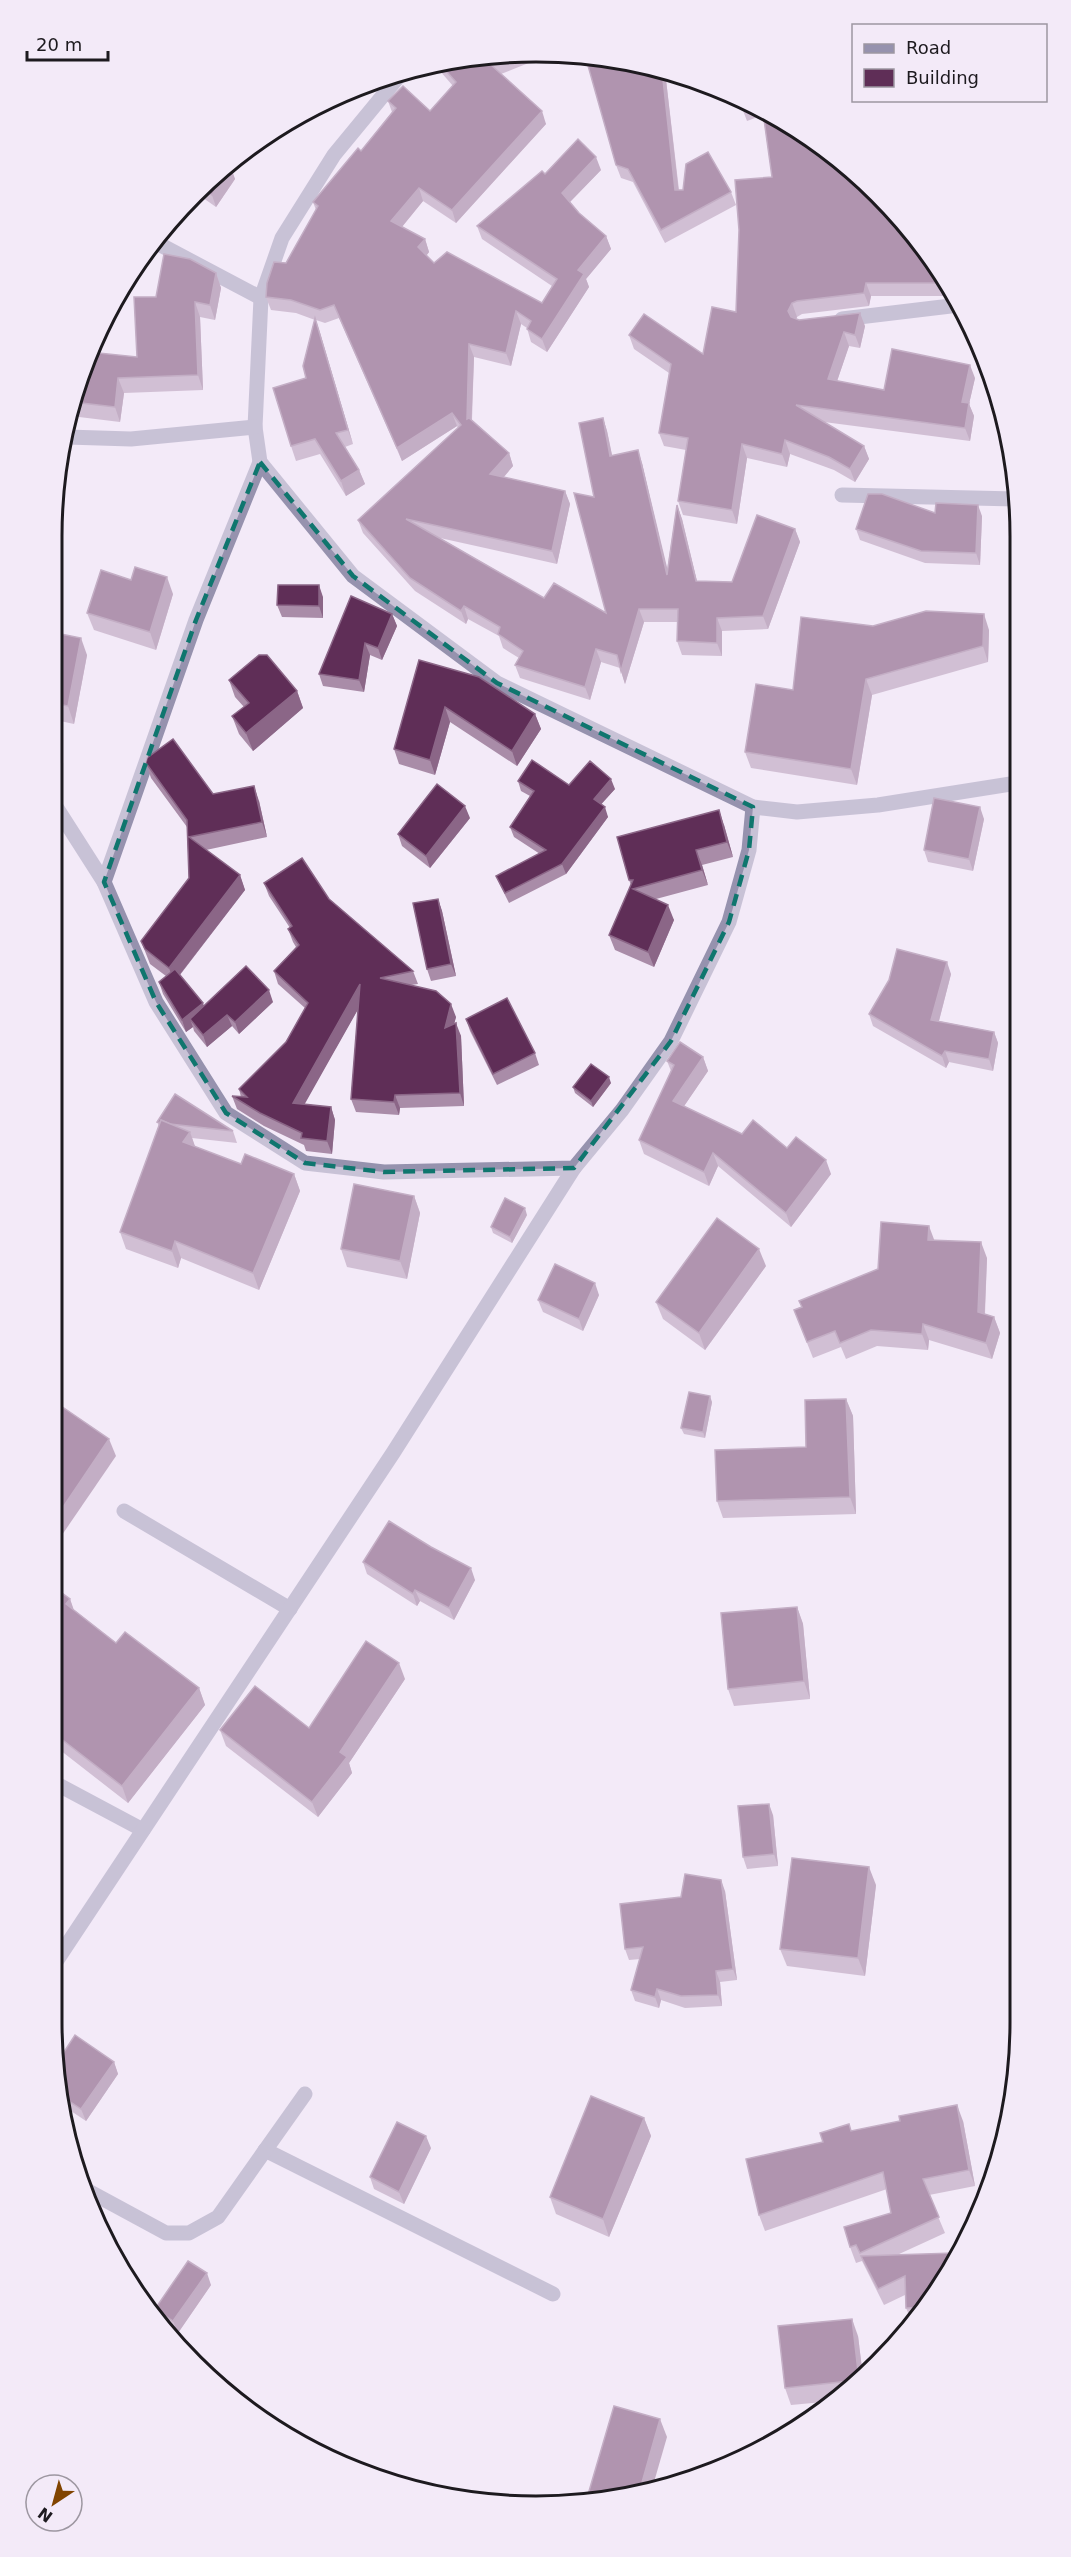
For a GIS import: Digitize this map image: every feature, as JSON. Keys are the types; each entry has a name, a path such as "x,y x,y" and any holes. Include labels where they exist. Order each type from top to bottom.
{"street":[{"path":"104,882 196,620 260,462 255,427 261,298 282,238 334,155 392,84"},
{"path":"160,246 261,298"},
{"path":"825,321 950,306"},
{"path":"72,437 131,438 255,427"},
{"path":"260,462 353,576 497,683 753,807 797,812 878,804 1010,784"},
{"path":"842,495 1007,499"},
{"path":"62,1953 393,1453 574,1168 622,1110 671,1041 729,922 749,850 753,807"},
{"path":"62,819 104,882 156,1002 226,1113 305,1163 384,1172 574,1168"},
{"path":"124,1511 290,1609"},
{"path":"62,1787 143,1830"},
{"path":"95,2194 166,2233 189,2233 218,2217 305,2094"},
{"path":"265,2150 553,2294"}],"highlighted area":[{"path":"260,462 353,576 497,683 753,807 749,850 729,922 671,1041 574,1168 384,1172 305,1163 226,1113 156,1002 104,882 196,620"}],"building":[{"path":"490,64 542,111 452,210 419,188 391,221 425,239 418,247 434,263 447,252 542,303 557,279 477,226 542,171 545,174 578,139 596,157 562,193 579,213 606,236 578,270 584,274 542,339 527,329 531,321 516,311 506,353 469,344 467,419 469,418 509,453 490,474 565,491 552,551 406,519 544,598 554,583 606,613 574,493 594,497 579,423 603,418 610,456 638,450 667,575 677,505 696,581 732,582 757,515 795,529 763,616 717,618 717,643 677,641 678,609 639,609 621,671 617,655 596,649 585,687 515,665 523,651 498,634 500,627 464,606 461,611 410,578 358,520 461,425 452,413 397,448 334,305 320,310 291,300 266,297 267,283 274,262 286,263 318,206 313,202 358,148 361,151 396,108 388,101 403,86 430,111 456,82 446,71"},
{"path":"588,65 663,80 675,190 683,190 686,164 708,152 731,192 661,230 628,169 616,165"},
{"path":"764,121 824,159 871,200 912,247 937,283 866,283 864,293 792,303 788,311 791,317 799,320 860,313 855,335 844,332 828,379 884,390 892,349 970,365 962,402 969,403 965,428 796,405 864,446 850,469 829,457 785,440 782,454 742,444 732,510 678,501 688,438 659,433 671,364 629,335 644,314 703,354 712,307 736,312 739,230 735,180 772,177"},
{"path":"223,179 212,195 208,193"},
{"path":"164,254 190,259 216,273 210,305 195,302 198,375 118,378 115,407 81,403 98,353 137,357 134,297 156,297"},
{"path":"315,318 348,430 336,433 359,470 341,481 315,439 291,446 273,388 306,378 303,366"},
{"path":"868,494 882,494 935,513 936,503 978,505 976,553 921,551 856,529"},
{"path":"135,567 167,577 150,632 87,613 101,570 131,580"},
{"path":"278,585 319,585 319,606 277,605"},
{"path":"351,596 392,614 378,648 365,643 359,680 319,674"},
{"path":"926,611 984,614 983,646 866,679 851,769 745,752 756,684 793,690 801,617 873,626"},
{"path":"62,634 81,638 68,706 62,705"},
{"path":"259,655 267,655 297,691 246,733 232,716 249,703 229,680"},
{"path":"419,660 479,677 535,714 512,751 445,707 430,760 394,749"},
{"path":"173,739 213,794 254,786 262,822 189,837 240,875 169,968 145,949 141,941 189,878 187,820 146,763 147,758"},
{"path":"532,760 569,785 590,761 611,779 594,799 605,807 562,864 505,893 496,876 546,850 510,827 534,791 518,781"},
{"path":"437,784 465,806 426,856 398,834"},
{"path":"934,798 980,807 969,859 924,850"},
{"path":"719,810 727,842 696,850 702,870 633,889 668,905 648,952 609,935 633,880 629,880 617,837"},
{"path":"302,858 329,899 413,971 380,978 436,991 451,1004 445,1028 456,1023 460,1093 395,1095 394,1102 351,1099 360,984 293,1103 331,1107 327,1141 301,1138 302,1133 260,1113 232,1096 247,1097 239,1089 286,1042 308,1003 274,971 299,945 288,929 292,926 264,883"},
{"path":"438,899 451,964 427,969 413,903"},
{"path":"897,949 947,962 931,1020 994,1032 989,1059 945,1051 942,1056 869,1014 889,980"},
{"path":"246,966 269,990 235,1022 227,1015 203,1035 190,1019"},
{"path":"175,969 203,1003 182,1020 159,982"},
{"path":"507,998 535,1053 493,1074 466,1019"},
{"path":"680,1042 703,1057 673,1101 742,1134 753,1120 787,1148 796,1137 826,1160 786,1213 713,1153 704,1172 639,1140 674,1065 667,1061"},
{"path":"591,1064 609,1077 591,1101 573,1087"},
{"path":"175,1094 233,1131 170,1124 161,1120 160,1123 157,1122"},
{"path":"161,1120 190,1132 183,1142 241,1164 245,1154 294,1174 253,1273 175,1241 172,1251 120,1232"},
{"path":"354,1184 414,1196 400,1261 341,1249"},
{"path":"505,1198 525,1208 510,1237 491,1227"},
{"path":"717,1218 759,1249 699,1333 656,1302"},
{"path":"881,1222 929,1226 928,1240 981,1242 978,1312 994,1317 986,1343 923,1324 922,1334 871,1330 840,1343 835,1331 807,1342 794,1310 802,1307 799,1301 878,1269"},
{"path":"555,1264 595,1283 579,1319 538,1300"},
{"path":"689,1392 710,1396 703,1432 681,1428"},
{"path":"846,1399 850,1497 717,1501 715,1450 806,1447 805,1400"},
{"path":"62,1407 109,1439 62,1509"},
{"path":"389,1521 471,1568 449,1608 415,1590 413,1594 363,1562"},
{"path":"62,1593 70,1599 66,1604 116,1643 125,1632 199,1688 122,1786 62,1740"},
{"path":"797,1607 804,1681 728,1689 721,1613"},
{"path":"366,1641 399,1663 340,1752 347,1757 312,1802 220,1730 255,1686 309,1728"},
{"path":"769,1804 774,1854 743,1857 738,1806"},
{"path":"792,1858 869,1867 858,1958 780,1949"},
{"path":"685,1874 721,1880 733,1969 716,1971 718,1995 681,1996 657,1989 655,1997 631,1990 643,1947 625,1949 620,1904 681,1897"},
{"path":"75,2035 114,2062 81,2109 69,2101 64,2052"},
{"path":"591,2096 644,2118 603,2219 550,2197"},
{"path":"957,2105 969,2170 923,2179 939,2217 860,2253 856,2245 850,2247 844,2227 891,2213 883,2172 759,2215 746,2159 823,2142 820,2133 849,2124 851,2131 900,2121 899,2116"},
{"path":"397,2122 426,2136 399,2192 370,2177"},
{"path":"949,2253 914,2308 906,2308 905,2276 878,2289 861,2256"},
{"path":"188,2261 207,2273 173,2321 157,2307"},
{"path":"852,2319 858,2369 844,2382 785,2388 778,2326"},
{"path":"614,2406 660,2419 642,2483 589,2492"}]}
